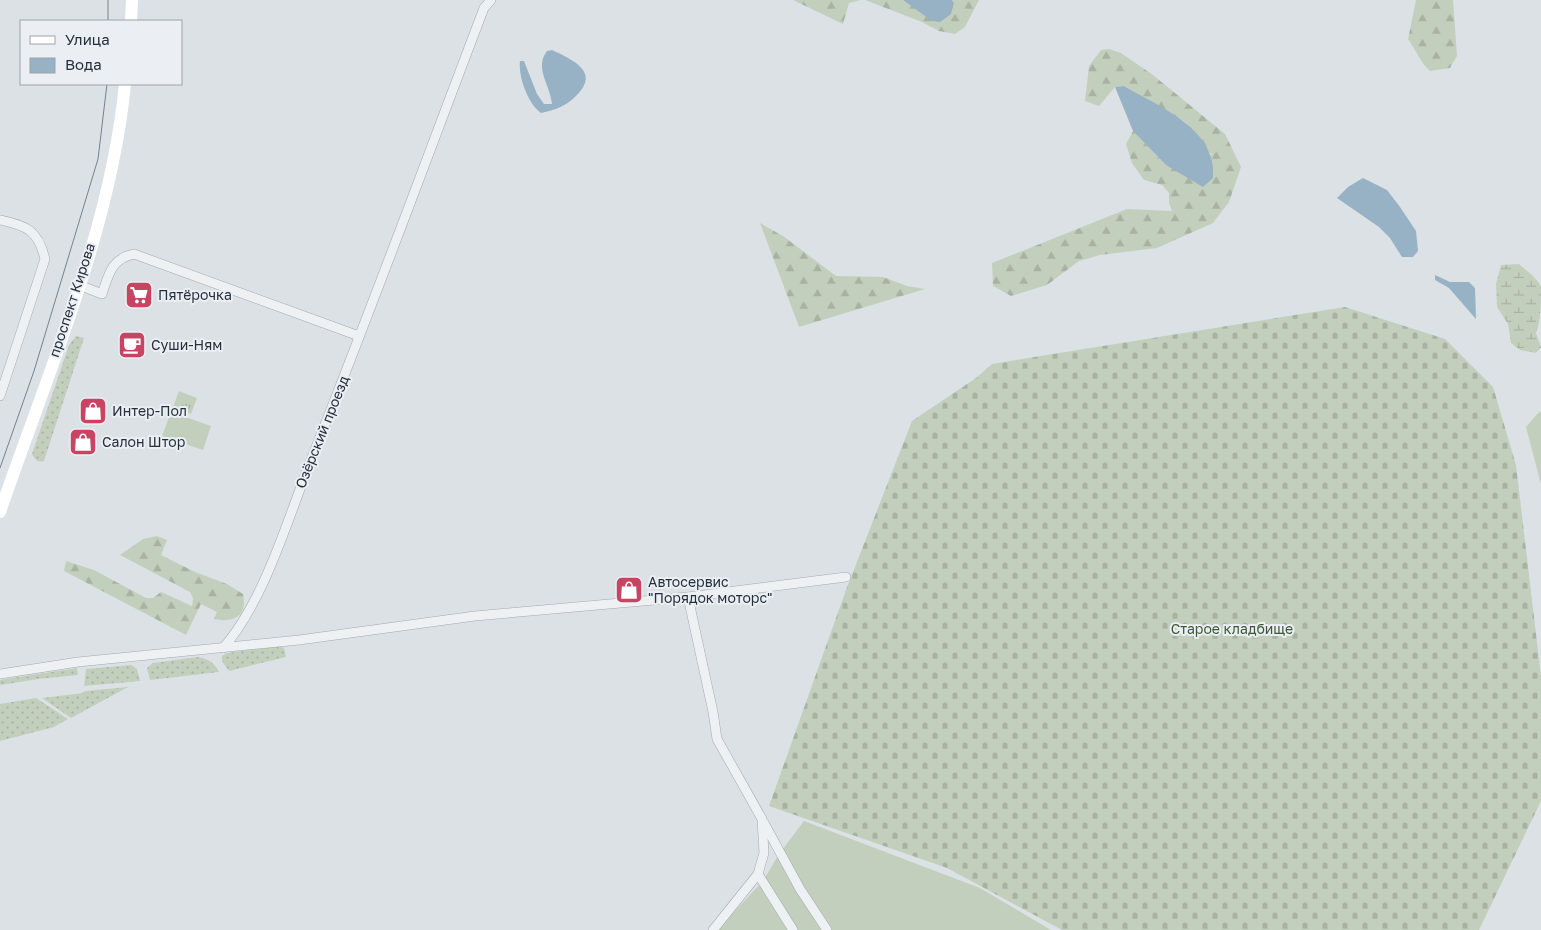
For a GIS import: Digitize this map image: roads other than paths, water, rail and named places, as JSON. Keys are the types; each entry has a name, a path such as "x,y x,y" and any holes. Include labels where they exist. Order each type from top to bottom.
{"main road":[{"path":"131,20 132,0"},
{"name":"проспект Кирова","path":"0,512 79,285 113,170 125,85"}],"street":[{"name":"Озёрский проезд","path":"223,648 238,632 262,585 484,8 491,0"},
{"path":"0,220 24,226 32,231 42,246 45,259 0,396"},
{"path":"79,285 102,294 116,262 122,257 134,254 359,336"},
{"path":"0,674 78,662 223,648 475,616 688,597 846,577"},
{"path":"688,597 717,739 788,868 827,930"},
{"path":"713,930 758,874 764,853 762,819"},
{"path":"758,874 793,930"}],"water":[{"path":"903,0 952,0 954,3 951,14 940,22 932,21"},
{"path":"552,50 568,58 581,68 586,80 583,88 576,96 564,105 541,113 528,97 522,82 520,61 524,61 537,94 544,104 552,104 542,64 543,57 547,51"},
{"path":"1124,86 1169,111 1196,133 1206,146 1212,161 1213,178 1203,187 1166,165 1133,131 1115,87"},
{"path":"1363,178 1387,190 1416,231 1418,251 1413,257 1402,257 1390,238 1379,227 1337,198 1348,187"},
{"path":"1435,275 1450,282 1469,282 1475,288 1476,319 1449,288 1435,280"}],"tram line":[{"path":"108,0 108,20"},
{"path":"0,468 34,371 98,159 107,85"}],"place":[{"name":"Пятёрочка","path":"139,295"},
{"name":"Суши-Ням","path":"132,345"},
{"name":"Интер-Пол","path":"93,411"},
{"name":"Салон Штор","path":"83,442"},
{"name":"Автосервис \"Порядок моторс\"","path":"629,590"}],"park label":[{"name":"Старое кладбище","path":"1232,629"}]}
